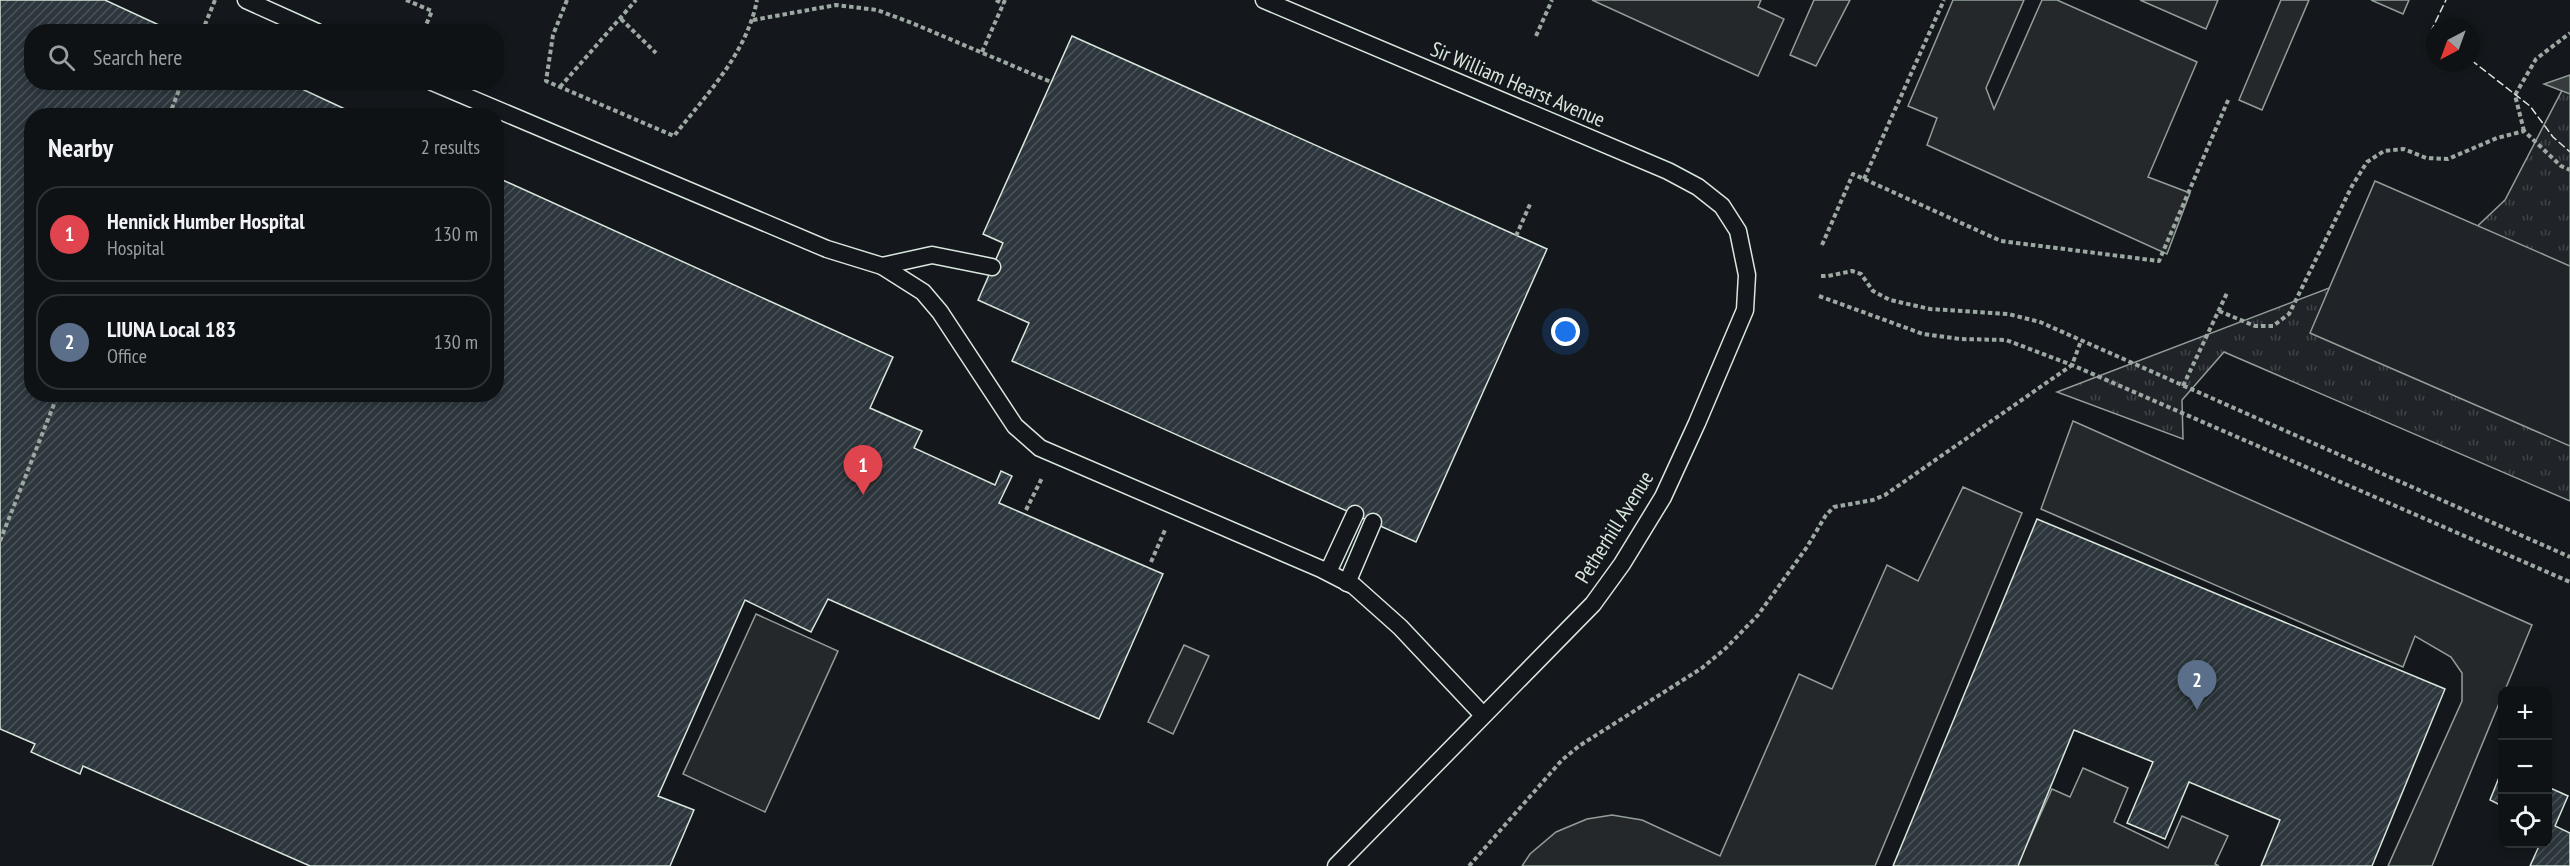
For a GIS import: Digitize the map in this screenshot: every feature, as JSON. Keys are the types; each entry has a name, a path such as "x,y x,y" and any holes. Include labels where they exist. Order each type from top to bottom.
{"lane":[{"path":"246,0 298,24"},
{"name":"Sir William Hearst Avenue","path":"1264,0 1668,171 1698,187 1722,206 1738,231"},
{"path":"451,90 494,108"},
{"path":"504,112 816,244 882,266 923,292 940,312 1015,426 1040,448 1328,572 1347,583 1400,627 1483,716"},
{"name":"Petherhill Avenue","path":"1336,866 1593,604 1622,564 1663,497 1745,310 1748,275 1738,231"},
{"path":"882,266 932,255 992,267"},
{"path":"1328,572 1355,514"},
{"path":"1347,583 1372,522"}],"path":[{"path":"205,24 215,0"},
{"path":"406,0 432,11 426,24"},
{"path":"567,0 553,35 546,81 674,136 728,66 753,20 757,0"},
{"path":"560,87 636,0"},
{"path":"982,52 1004,2 996,0"},
{"path":"1536,36 1552,0"},
{"path":"1863,179 1944,0"},
{"path":"753,20 836,5 877,10 1051,82"},
{"path":"621,19 656,52"},
{"path":"2570,33 2536,59 2515,94 2524,131 2561,166 2570,170"},
{"path":"172,108 179,90"},
{"path":"1822,245 1853,174 2001,241 2158,261 2229,98"},
{"path":"2219,311 2255,326 2273,326 2289,314 2352,186 2367,162 2384,151 2404,149 2426,158 2448,159 2497,138 2524,131"},
{"path":"1516,236 1531,202"},
{"path":"1821,276 1852,271 1861,274 1873,291 1890,300 1930,309 2008,314 2040,322 2570,557"},
{"path":"2183,386 2227,293"},
{"path":"1819,296 1923,334 1960,339 2006,340 2072,365 2570,582"},
{"path":"1469,866 1562,760 1579,746 1702,668 1726,648 1758,615 1807,547 1826,515 1834,507 1873,500 1885,495 2072,365 2081,341"},
{"path":"0,541 55,402"},
{"path":"1026,510 1053,453"}],"green space":[{"path":"2570,75 2570,501 2224,352 2182,400 2183,439 2057,392 2468,235 2505,200"},
{"path":"2375,181 2570,266 2570,446 2310,333"}],"shaded area":[{"path":"1592,0 1761,0 1758,7 1784,19 1758,76"},
{"path":"1814,0 1850,0 1816,66 1790,55"},
{"path":"1953,0 2024,0 1986,88 1994,109 2042,0 2057,0 2197,62 2148,177 2190,193 2167,254 1927,145 1937,118 1908,106"},
{"path":"2140,0 2218,0 2206,29"},
{"path":"2281,0 2309,0 2262,110 2239,100"},
{"path":"2371,0 2409,0 2403,14"},
{"path":"2570,75 2570,94 2544,84"},
{"path":"2073,421 2532,625 2507,686 2498,686 2498,706 2432,866 2388,866 2462,701 2462,673 2451,657 2415,636 2403,667 2041,509"},
{"path":"1963,487 2022,513 1875,866 1522,866 1530,854 1556,832 1587,819 1612,815 1642,820 1720,856 1799,674 1832,689 1887,565 1918,581"},
{"path":"756,614 838,651 765,812 683,774"},
{"path":"1184,645 1209,656 1173,734 1148,722"},
{"path":"2083,768 2128,788 2114,822 2168,848 2182,816 2228,836 2215,864 2219,866 2017,866 2052,789 2070,797"}],"building":[{"path":"0,0 105,0 157,24 24,24 24,90 304,90 343,108 24,108 24,402 504,402 504,181 893,357 870,408 922,431 914,448 995,485 1001,471 1012,476 999,503 1163,574 1099,719 828,599 811,632 745,600 658,796 694,810 670,866 310,866 83,766 80,774 31,752 35,744 0,729"},
{"path":"1072,36 1547,249 1416,542 1012,361 1029,323 978,300 1003,243 983,234"},
{"path":"2037,519 2445,689 2372,866 2261,866 2280,820 2189,782 2165,839 2127,823 2153,762 2074,730 2018,866 1893,866"},
{"path":"2498,780 2498,804 2490,800"},
{"path":"2552,789 2568,796 2555,826 2570,833 2570,866 2530,866 2538,848 2552,848"}],"fence":[{"path":"2437,18 2446,0"},
{"path":"2480,67 2530,106 2553,137 2570,152"}],"place":[{"name":"Hennick Humber Hospital","path":"863,495"},
{"name":"LIUNA Local 183","path":"2197,710"}]}
